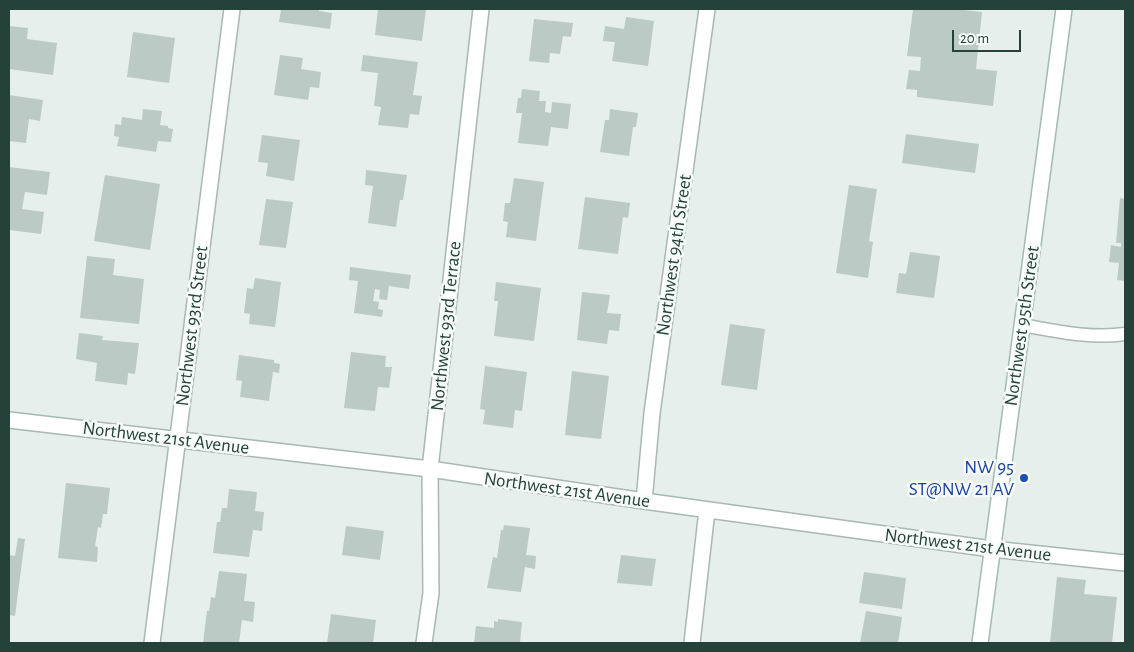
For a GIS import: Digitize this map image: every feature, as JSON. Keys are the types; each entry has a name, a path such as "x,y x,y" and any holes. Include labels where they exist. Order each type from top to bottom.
{"street":[{"name":"Northwest 93rd Street","path":"152,643 232,9"},
{"name":"Northwest 93rd Terrace","path":"424,643 431,593 430,469 481,9"},
{"name":"Northwest 94th Street","path":"644,501 652,413 707,9"},
{"name":"Northwest 95th Street","path":"980,643 1064,9"},
{"name":"Northwest 21st Avenue","path":"9,420 430,469 707,510 992,549 1125,563"},
{"path":"692,643 707,510"}],"lane":[{"path":"1022,325 1067,333 1125,334"}],"building":[{"path":"281,9 319,9 319,11 332,13 330,29 279,22"},
{"path":"378,9 426,9 422,41 375,35"},
{"path":"913,9 954,9 982,12 976,69 997,71 993,106 917,97 917,90 906,89 909,70 920,71 921,57 907,56"},
{"path":"626,17 654,21 648,66 612,61 615,42 603,41 605,26 624,29"},
{"path":"534,19 573,23 571,37 563,36 560,54 550,53 549,63 529,61"},
{"path":"9,26 28,28 27,39 57,43 53,75 9,69"},
{"path":"133,32 175,38 169,83 127,77"},
{"path":"280,55 303,58 301,69 321,72 319,88 310,87 308,100 274,95"},
{"path":"363,55 418,62 413,95 422,96 419,115 410,114 408,128 378,125 381,107 374,106 378,73 361,71"},
{"path":"522,89 540,91 539,101 546,101 545,112 551,113 552,102 571,104 568,129 551,127 548,146 518,143 522,113 516,113 518,98 521,98"},
{"path":"9,95 43,100 40,121 29,119 26,143 9,141"},
{"path":"143,109 162,111 160,125 173,129 171,142 158,141 156,152 117,146 119,137 114,136 115,124 121,125 122,117 142,120"},
{"path":"610,109 638,113 636,127 633,127 629,156 600,152 605,120 609,120"},
{"path":"906,134 979,144 975,173 902,163"},
{"path":"262,135 300,140 294,181 266,176 268,163 258,162"},
{"path":"9,167 50,172 47,195 25,192 22,209 44,212 41,234 9,230"},
{"path":"366,170 407,175 403,200 400,200 396,227 368,223 373,186 365,185"},
{"path":"105,175 160,184 150,250 94,241"},
{"path":"514,178 544,182 536,241 506,237 508,222 503,221 505,203 510,203"},
{"path":"849,185 877,189 869,241 873,242 868,278 836,273"},
{"path":"585,197 630,203 628,218 623,217 618,254 578,249"},
{"path":"1120,198 1125,199 1125,281 1117,280 1119,263 1109,262 1111,245 1121,247 1121,243 1116,243"},
{"path":"266,199 293,202 286,248 259,245"},
{"path":"910,252 940,256 934,298 896,293 899,273 906,274"},
{"path":"87,256 115,259 113,275 144,279 139,324 80,318"},
{"path":"350,267 411,275 409,289 389,286 387,300 379,299 380,290 375,289 373,301 379,302 378,309 383,310 382,317 354,313 358,281 349,280"},
{"path":"255,278 281,282 275,327 249,324 250,314 244,313 247,288 253,289"},
{"path":"496,282 541,288 534,341 494,336 498,301 494,301"},
{"path":"582,292 610,295 607,313 621,314 619,331 609,330 607,344 577,340"},
{"path":"730,324 765,329 757,390 721,385"},
{"path":"79,333 103,336 102,340 139,343 135,374 128,373 127,385 95,381 97,363 76,359"},
{"path":"351,352 386,356 385,367 392,367 389,388 378,387 375,411 344,408"},
{"path":"239,355 274,360 274,363 280,364 279,373 273,372 269,401 240,397 242,381 236,380"},
{"path":"485,366 527,372 522,411 515,410 513,428 483,424 485,410 480,409"},
{"path":"572,371 609,376 601,439 565,435"},
{"path":"66,483 110,488 107,514 103,514 101,528 98,527 95,546 98,547 97,562 58,558"},
{"path":"229,489 257,492 255,511 264,512 262,531 253,530 249,557 213,553 217,522 220,522 222,508 227,508"},
{"path":"504,525 530,528 526,555 536,556 535,569 525,567 521,592 487,588 493,557 497,558 501,530 503,530"},
{"path":"346,526 384,531 380,560 342,555"},
{"path":"18,538 25,539 15,616 9,615 9,555 15,556"},
{"path":"621,555 656,559 652,586 617,583"},
{"path":"219,571 247,574 244,601 255,602 253,622 242,620 239,643 203,643 207,611 209,611 211,597 215,598"},
{"path":"864,572 906,578 902,609 859,603"},
{"path":"1057,577 1086,580 1084,594 1117,597 1112,643 1050,643"},
{"path":"866,611 902,617 898,643 860,643"},
{"path":"331,614 376,620 373,643 327,643"},
{"path":"498,619 522,622 520,643 474,643 476,626 494,628 494,621 498,622"}],"place":[{"name":"NW 95 ST@NW 21 AV","path":"1024,478"}]}
